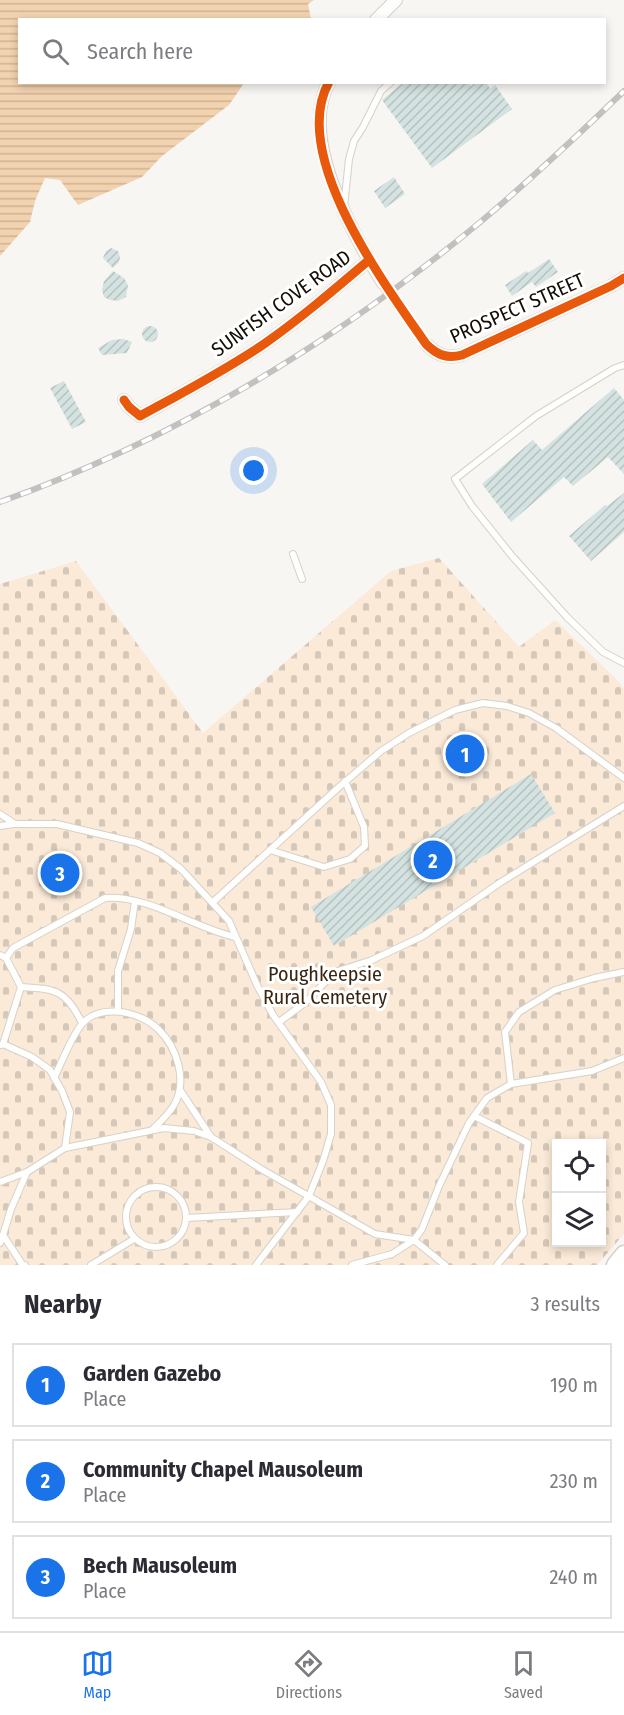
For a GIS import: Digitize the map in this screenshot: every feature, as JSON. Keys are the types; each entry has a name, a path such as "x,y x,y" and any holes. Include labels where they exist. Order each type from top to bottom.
{"street":[{"path":"378,18 396,0"},
{"path":"328,84 323,94 320,123 330,178 369,260 384,283"},
{"name":"SUNFISH COVE ROAD","path":"124,400 140,416 205,380 264,344 322,300 369,260"},
{"name":"PROSPECT STREET","path":"426,344 444,356 462,355 624,278"},
{"path":"615,1265 624,1254"}],"lane":[{"path":"344,210 349,159 354,141 381,91 389,84"},
{"path":"624,365 615,368 536,416 454,479 472,506 512,556 567,617 603,652 624,663"},
{"path":"292,554 302,579"},
{"path":"213,902 381,751 409,733 455,710 483,703 507,706 529,713 556,728 624,778"},
{"path":"270,850 324,867 350,859 365,846 364,827 345,781"},
{"path":"279,1022 306,1002 335,972 372,960 423,936 501,882 624,806"},
{"path":"0,814 15,824"},
{"path":"0,826 57,824 138,843 160,853 181,869 229,921 257,986 321,1082 331,1105 332,1134 309,1196 256,1265"},
{"path":"65,1148 70,1112 50,1070 32,1057 2,1045 21,987 3,957 13,948 105,898 119,896 188,920 214,932 235,937"},
{"path":"118,1011 118,971 131,929 135,902"},
{"path":"511,1084 505,1032 519,1012 555,990 624,972"},
{"path":"21,987 46,988 60,993 73,1005 82,1023"},
{"path":"54,1078 82,1023 98,1013 118,1011 138,1017 157,1028 173,1047 180,1071 180,1090 175,1104 152,1130"},
{"path":"352,1265 375,1262 414,1240 422,1229 439,1186 474,1116 487,1098 511,1084 592,1071 624,1058"},
{"path":"180,1090 211,1137"},
{"path":"474,1116 528,1143 519,1202 524,1233 497,1265"},
{"path":"0,1182 27,1172 65,1148 164,1128 194,1131 211,1137 261,1169 375,1233 414,1240 445,1265"},
{"path":"0,1243 11,1209 27,1172"},
{"path":"164,1188 173,1192 180,1200 185,1208 186,1218 179,1237 172,1243 152,1248 143,1245 129,1231 126,1211 136,1194 144,1189 164,1188"},
{"path":"186,1218 297,1212"},
{"path":"3,1235 23,1265"},
{"path":"91,1265 135,1239"}],"green space":[{"name":"Poughkeepsie Rural Cemetery","path":"439,558 519,647 555,620 619,682 624,689 624,1234 597,1265 0,1265 0,584 76,561 203,733 391,571"}],"shaded area":[{"path":"0,0 314,0 308,4 311,18 18,18 18,84 243,84 229,105 162,156 142,177 78,205 60,180 45,178 35,201 30,222 0,256"}],"building":[{"path":"402,84 470,84 471,86 487,84 490,89 495,85 512,109 432,168 382,100"},
{"path":"394,177 405,194 385,208 374,191"},
{"path":"111,248 118,251 120,257 119,262 113,268 103,258 106,251"},
{"path":"549,259 558,272 536,287 532,282 512,296 505,285"},
{"path":"113,271 124,278 128,285 126,297 118,301 104,297 102,290 104,281"},
{"path":"150,326 156,328 158,334 156,340 150,342 144,340 142,334 144,328"},
{"path":"123,339 132,342 127,353 102,355 98,348 112,340"},
{"path":"64,381 86,422 72,429 50,388"},
{"path":"614,388 624,400 624,474 608,457 573,486 564,477 511,522 482,484 533,440 542,450"},
{"path":"624,493 624,532 591,561 569,536 605,505 607,506"},
{"path":"465,746 471,748 473,754 471,760 465,762 459,760 457,754 459,748"},
{"path":"531,774 555,813 334,946 311,907"}],"tunnel":[{"path":"383,283 426,344"}],"railway":[{"path":"0,502 126,450 248,386 306,350 419,271 473,228 550,161 624,91"}],"cycle path":[{"path":"328,84 320,112 321,146 331,182 347,219 367,255 426,344 434,351 447,356 462,355 624,278"},
{"path":"124,400 140,416 203,382 278,334 369,260"}],"place":[{"name":"Garden Gazebo","path":"465,754"},
{"name":"Community Chapel Mausoleum","path":"433,860"},
{"name":"Bech Mausoleum","path":"60,873"}]}
